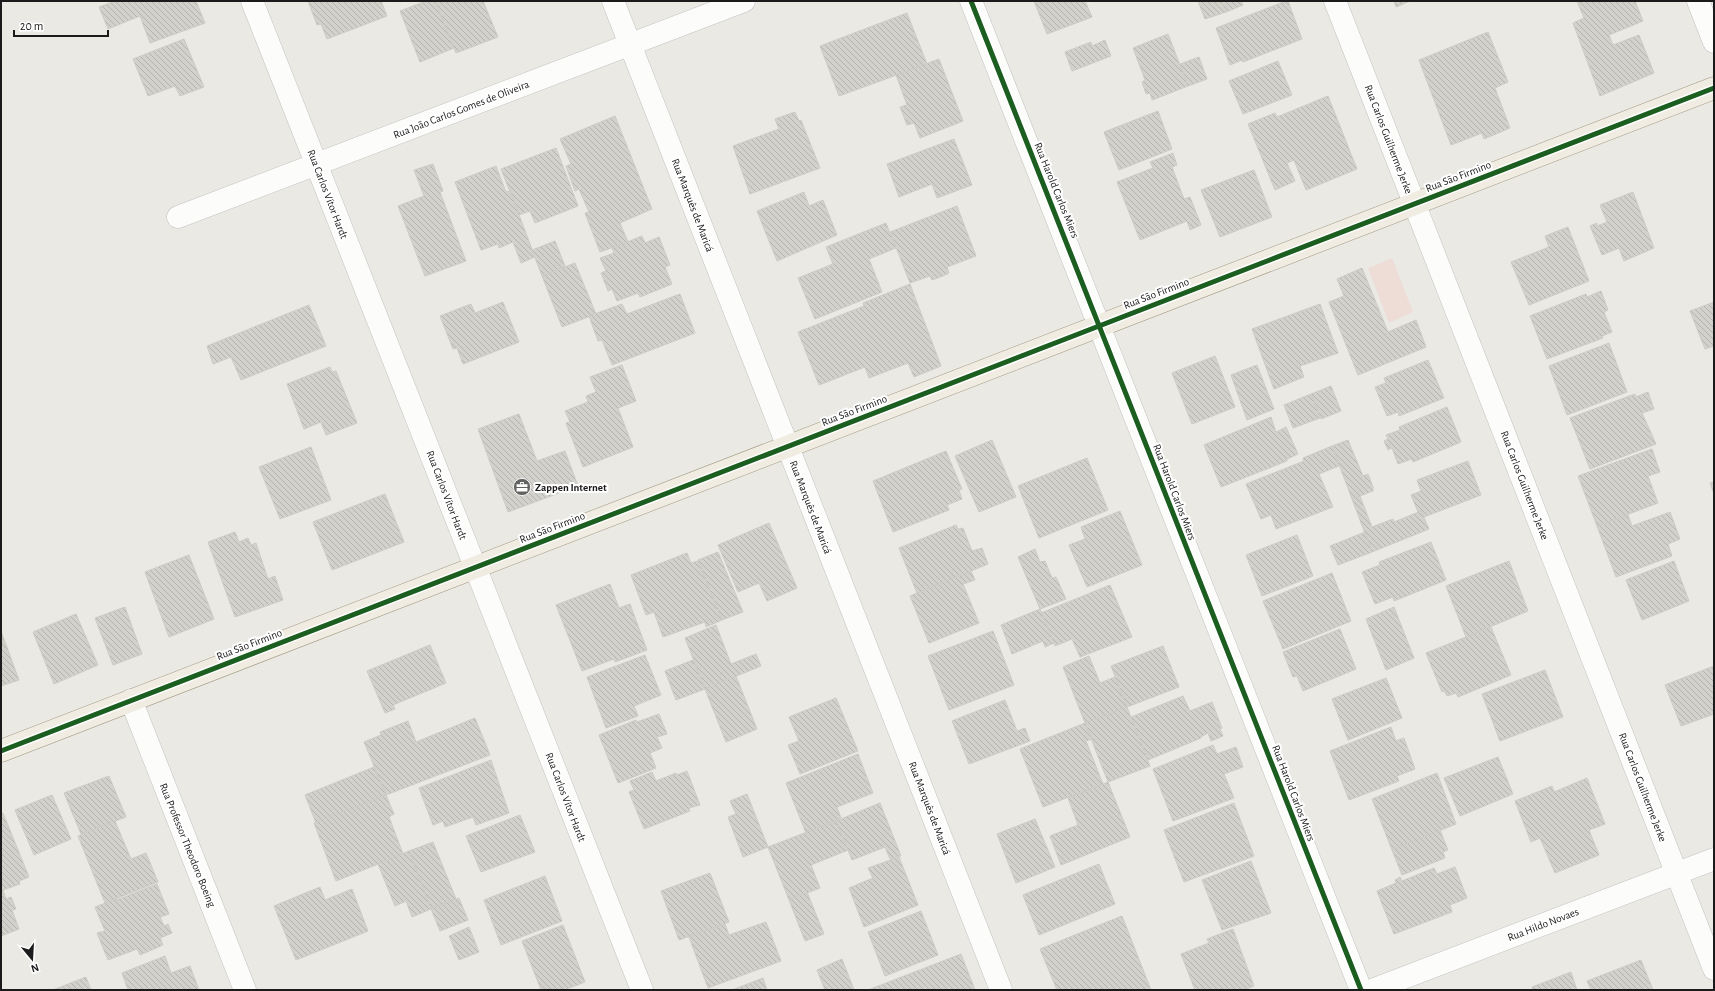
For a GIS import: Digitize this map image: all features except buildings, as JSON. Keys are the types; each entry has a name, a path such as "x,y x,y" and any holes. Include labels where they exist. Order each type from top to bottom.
{"main road":[{"name":"Rua São Firmino","path":"1,751 1714,88"}],"street":[{"name":"Rua Carlos Vítor Hardt","path":"252,1 642,990"},
{"name":"Rua Marquês de Maricá","path":"613,1 1001,990"},
{"name":"Rua João Carlos Gomes de Oliveira","path":"178,217 744,1"},
{"name":"Rua Harold Carlos Miers","path":"971,1 1361,990"},
{"name":"Rua Carlos Guilherme Jerke","path":"1335,1 1714,969"},
{"path":"1698,1 1714,42"},
{"name":"Rua Professor Theodoro Boeing","path":"131,700 245,990"},
{"name":"Rua Hildo Novaes","path":"1372,990 1714,858"}],"shaded area":[{"path":"1392,258 1413,312 1389,323 1368,268"}],"cycle path":[{"path":"971,1 1361,990"},
{"path":"1,751 1714,88"}],"place":[{"name":"Zappen Internet","path":"522,487"}]}
